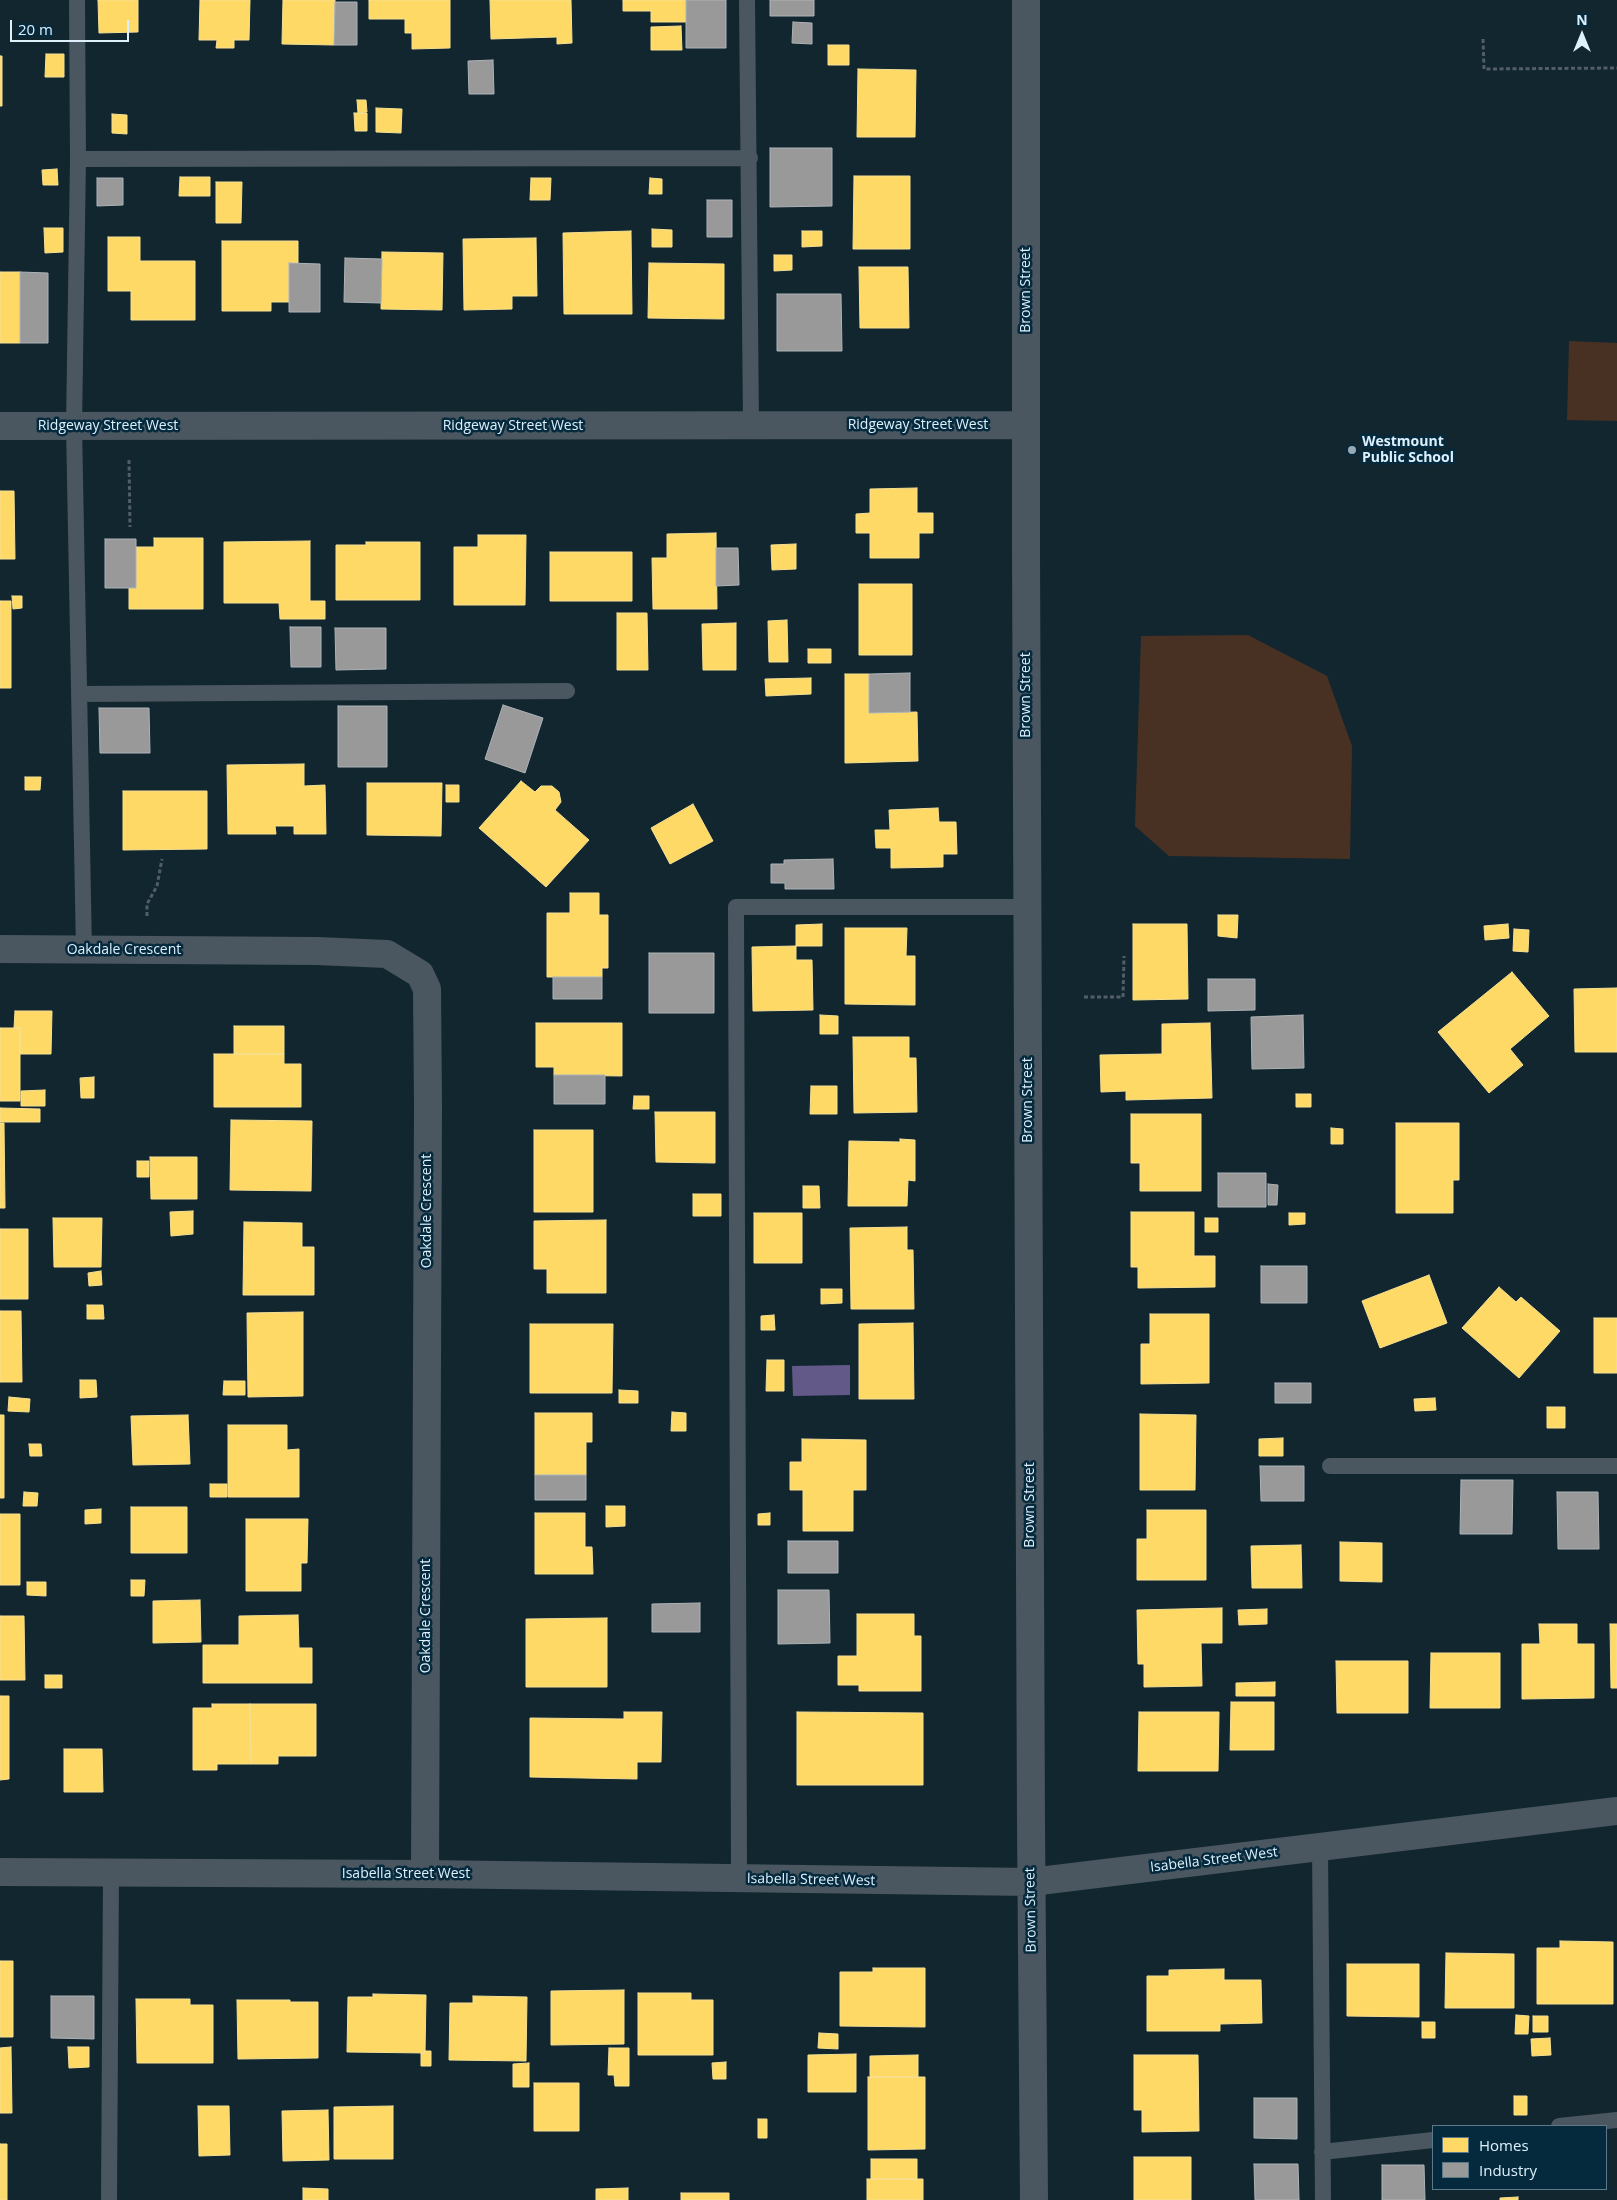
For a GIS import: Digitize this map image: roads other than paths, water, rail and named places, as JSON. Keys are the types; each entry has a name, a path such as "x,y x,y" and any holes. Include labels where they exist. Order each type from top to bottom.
{"street":[{"name":"Brown Street","path":"1026,0 1025,425 1034,2200"},
{"name":"Ridgeway Street West","path":"0,426 1025,425"},
{"name":"Oakdale Crescent","path":"0,949 387,954 420,974 427,990 425,1874"},
{"name":"Isabella Street West","path":"0,1872 425,1874 1031,1882 1617,1812"}],"lane":[{"path":"77,0 78,159 74,426 84,950"},
{"path":"747,0 750,158 751,425"},
{"path":"78,159 750,158"},
{"path":"79,694 567,691"},
{"path":"738,1879 736,907 1028,907"},
{"path":"1330,1466 1617,1466"},
{"path":"1320,1847 1323,2200"},
{"path":"109,2200 111,1873"},
{"path":"1569,2125 1617,2120"},
{"path":"1322,2152 1432,2140"}],"place":[{"name":"Westmount Public School","path":"1352,450"}]}
